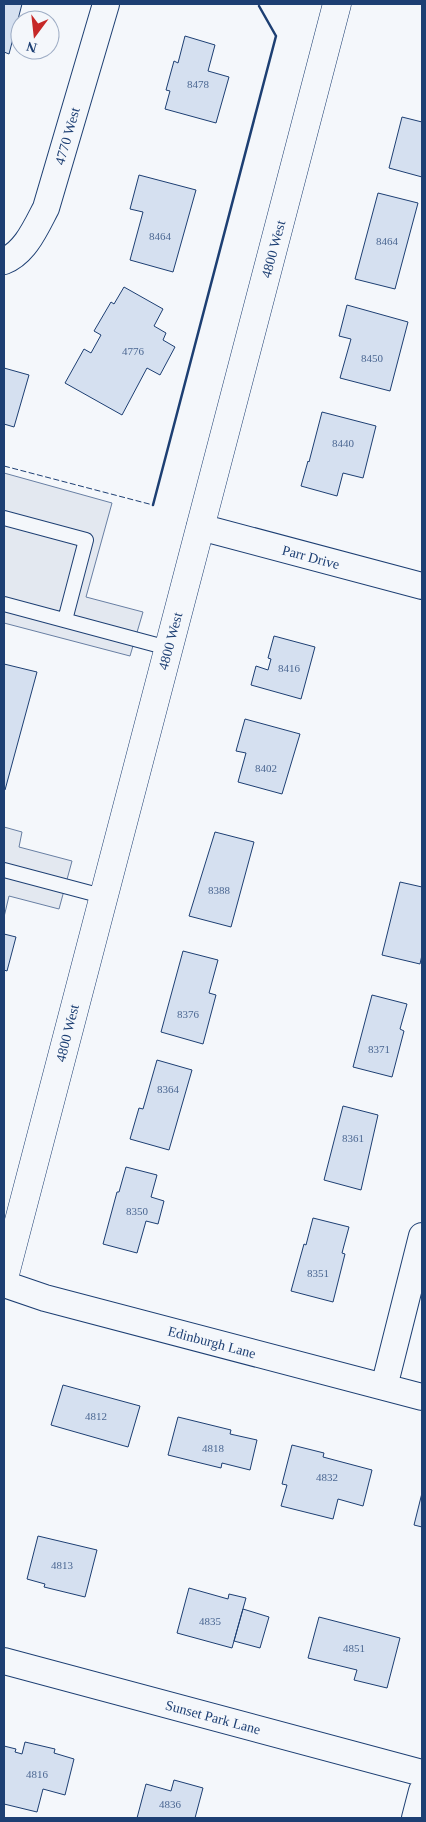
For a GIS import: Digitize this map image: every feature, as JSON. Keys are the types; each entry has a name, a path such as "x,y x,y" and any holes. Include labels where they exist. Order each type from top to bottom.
{"street":[{"name":"4770 West","path":"7,260 31,238 46,208 106,4"},
{"name":"4800 West","path":"4,1278 102,896 337,4"},
{"name":"Parr Drive","path":"200,527 422,586"},
{"path":"384,1387 422,1236"},
{"name":"Edinburgh Lane","path":"4,1284 45,1298 422,1397"},
{"name":"Sunset Park Lane","path":"4,1661 422,1773"},
{"path":"415,1818 422,1791"}],"lane":[{"path":"4,518 86,540 65,620"},
{"path":"4,604 168,648"},
{"path":"4,870 102,896"}],"shaded area":[{"path":"4,473 112,503 86,597 143,612 130,656 4,623"},
{"path":"4,827 22,832 19,847 72,861 59,909 9,896 4,917"}],"building":[{"path":"4,4 22,4 20,10 10,10 10,50 9,54 4,52"},
{"path":"185,36 215,45 208,71 229,77 216,123 165,109 170,91 166,90 174,61 178,63"},
{"path":"402,117 422,122 422,177 389,168"},
{"path":"139,175 196,190 173,272 130,260 143,212 130,209"},
{"path":"378,193 418,203 395,289 355,279"},
{"path":"124,287 163,309 154,326 166,333 163,340 175,347 160,375 147,368 122,415 65,383 84,349 91,353 101,335 94,331 111,302 114,304"},
{"path":"347,305 408,322 390,391 340,378 351,339 339,336"},
{"path":"4,368 29,375 14,427 4,424"},
{"path":"322,412 376,426 363,478 343,473 337,496 301,486"},
{"path":"274,636 315,647 301,699 251,685 256,666 268,670 271,659 268,658"},
{"path":"4,664 37,672 5,790 4,789"},
{"path":"245,719 300,734 282,794 238,782 246,753 236,751"},
{"path":"215,832 254,842 231,927 189,916"},
{"path":"400,882 422,887 422,955 420,964 382,955"},
{"path":"4,934 16,937 7,971 4,970"},
{"path":"183,951 218,960 209,993 216,995 203,1044 161,1032"},
{"path":"372,995 407,1004 400,1029 404,1031 392,1077 353,1067"},
{"path":"157,1060 192,1070 169,1150 130,1139 139,1108 143,1109"},
{"path":"343,1106 378,1115 361,1190 324,1180"},
{"path":"126,1167 157,1175 151,1197 164,1201 158,1224 146,1221 137,1253 103,1244"},
{"path":"313,1218 349,1227 342,1253 345,1254 333,1302 291,1291"},
{"path":"63,1385 140,1406 128,1447 51,1425"},
{"path":"178,1417 231,1430 230,1434 257,1440 250,1470 222,1463 221,1468 168,1455"},
{"path":"292,1445 324,1453 323,1457 372,1470 363,1506 338,1499 333,1519 281,1506 287,1485 282,1484"},
{"path":"422,1493 422,1527 414,1525"},
{"path":"38,1536 97,1550 85,1597 44,1587 45,1584 27,1579"},
{"path":"189,1588 228,1599 229,1594 246,1598 232,1648 177,1633"},
{"path":"243,1609 269,1617 260,1648 234,1641"},
{"path":"319,1617 400,1638 387,1688 354,1680 357,1670 308,1658"},
{"path":"25,1742 55,1749 54,1753 74,1759 65,1795 43,1789 37,1812 4,1804 4,1746 16,1749 15,1752 22,1754"},
{"path":"174,1780 203,1788 195,1818 137,1818 146,1784 171,1791"}],"fence":[{"path":"4,466 153,505"}],"wall":[{"path":"153,505 276,36 259,6"}]}
